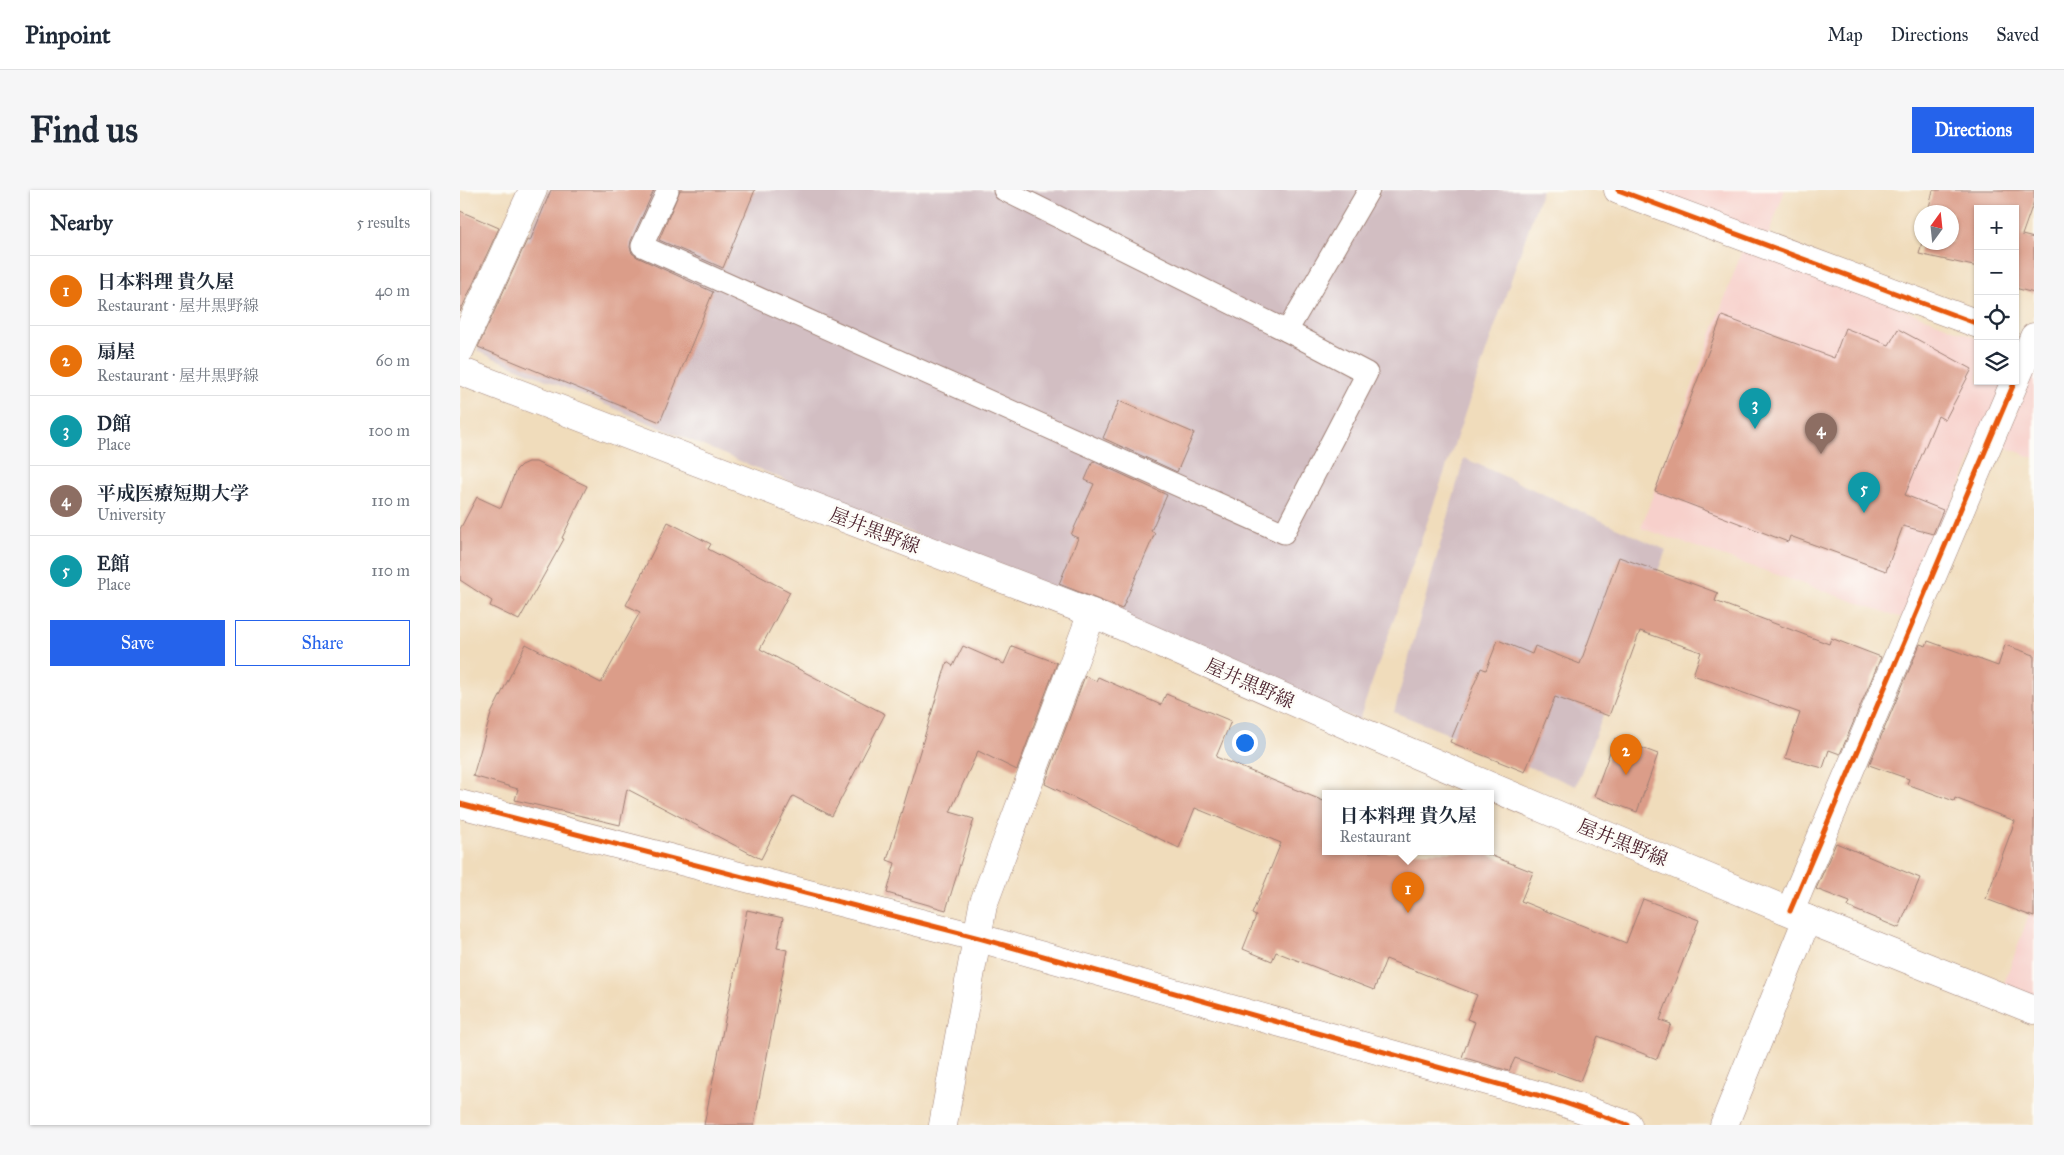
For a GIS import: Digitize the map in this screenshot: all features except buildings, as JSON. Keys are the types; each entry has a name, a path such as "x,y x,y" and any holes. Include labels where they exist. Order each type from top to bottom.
{"street":[{"path":"460,350 532,190"},
{"path":"1618,190 1974,323"},
{"path":"2019,367 2027,339"},
{"name":"屋井黒野線","path":"460,371 1092,613 1367,734 1799,915 2034,1010"},
{"path":"1724,1125 1799,915 2013,385"},
{"path":"943,1125 984,905 1092,613"},
{"path":"460,804 979,938 1552,1100 1628,1125"}],"lane":[{"path":"668,190 642,246 1284,533 1367,373 1004,190"},
{"path":"1287,331 1369,190"}],"shaded area":[{"path":"548,190 1542,190 1359,720 477,351"},
{"path":"1646,190 1785,190 1768,236"},
{"path":"1744,245 1974,337 1974,385 2004,385 1902,618 1641,528"},
{"path":"2034,364 2034,458 2003,446"},
{"path":"1464,458 1666,550 1576,786 1394,712"},
{"path":"2034,901 2034,1001 2002,989"}],"cycle path":[{"path":"1618,190 1974,323"},
{"path":"1790,911 2013,385"},
{"path":"460,804 979,938 1562,1102 1628,1125"}],"place":[{"name":"D館","path":"1755,429"},
{"name":"平成医療短期大学","path":"1821,454"},
{"name":"E館","path":"1864,513"},
{"name":"扇屋","path":"1626,775"},
{"name":"日本料理 貴久屋","path":"1408,913"}]}
